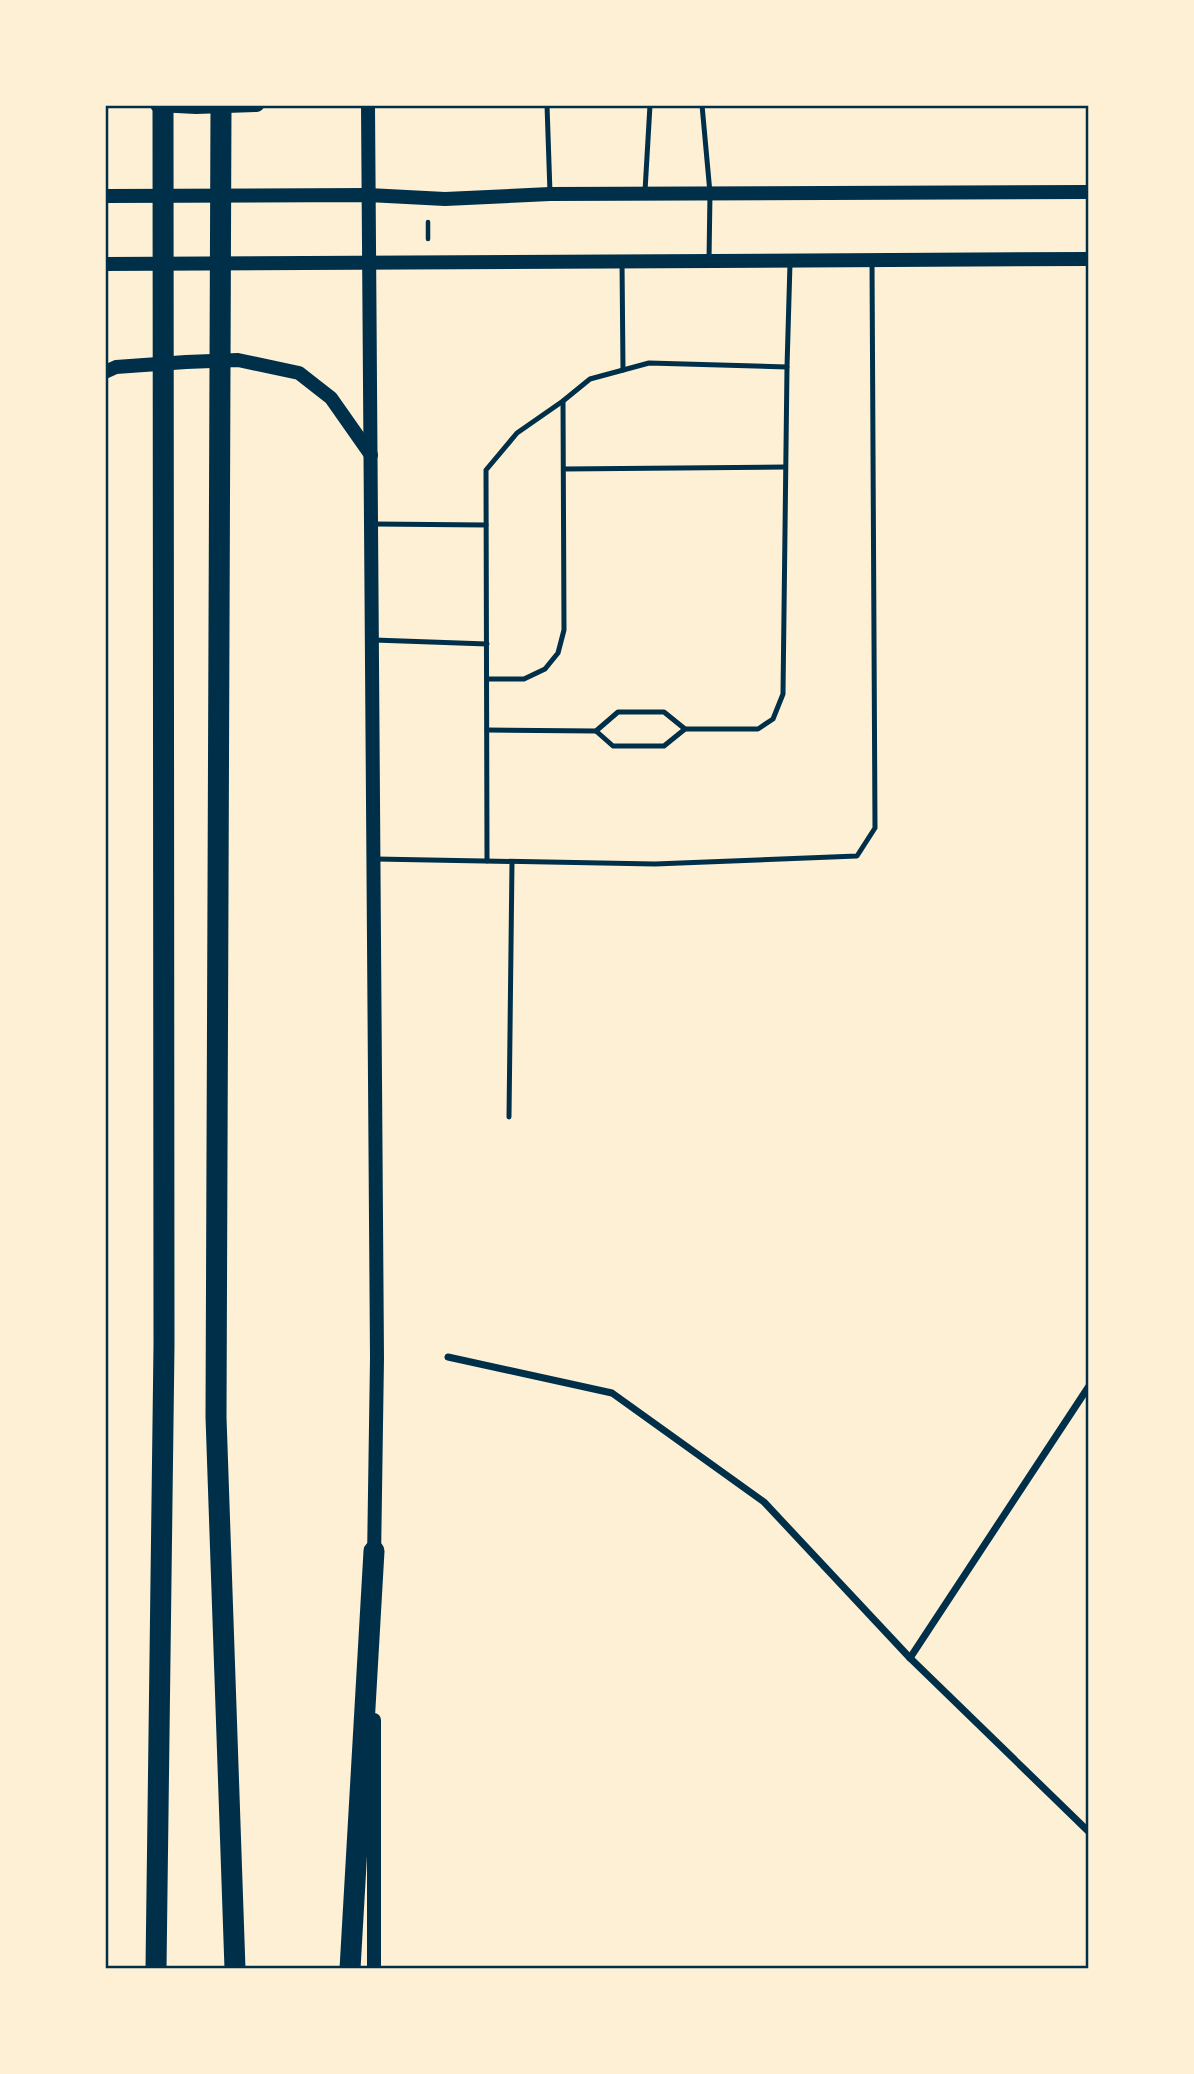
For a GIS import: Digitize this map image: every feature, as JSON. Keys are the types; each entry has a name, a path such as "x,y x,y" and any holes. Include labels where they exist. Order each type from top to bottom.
{"highway":[{"path":"156,1969 164,1346 163,105"},
{"path":"221,105 216,1417 235,1969"},
{"path":"350,1969 374,1551"}],"main road":[{"path":"157,105 257,105"},
{"path":"368,105 377,1357 374,1969"},
{"path":"105,196 368,195 445,199 550,194 1089,192"},
{"path":"105,264 1089,259"},
{"path":"105,372 116,367 238,360 299,373 331,398 371,455"}],"street":[{"path":"448,1357 612,1393 764,1502 910,1658 1089,1832"},
{"path":"910,1658 1089,1386"}],"lane":[{"path":"547,105 550,194"},
{"path":"645,194 650,105"},
{"path":"702,105 710,194 709,261"},
{"path":"373,859 655,864 857,856 874,828 872,260"},
{"path":"622,261 624,370"},
{"path":"487,730 596,731 613,746 664,746 685,729 758,729 773,719 783,694 786,367 790,261"},
{"path":"487,862 486,470 517,433 590,379 649,363 786,367"},
{"path":"486,679 524,679 545,669 558,653 564,630 563,401"},
{"path":"564,469 785,467"},
{"path":"371,523 486,525"},
{"path":"372,640 487,644"},
{"path":"596,731 618,712 664,712 685,729"},
{"path":"509,1117 512,862"}],"path":[{"path":"428,222 428,244"}]}
